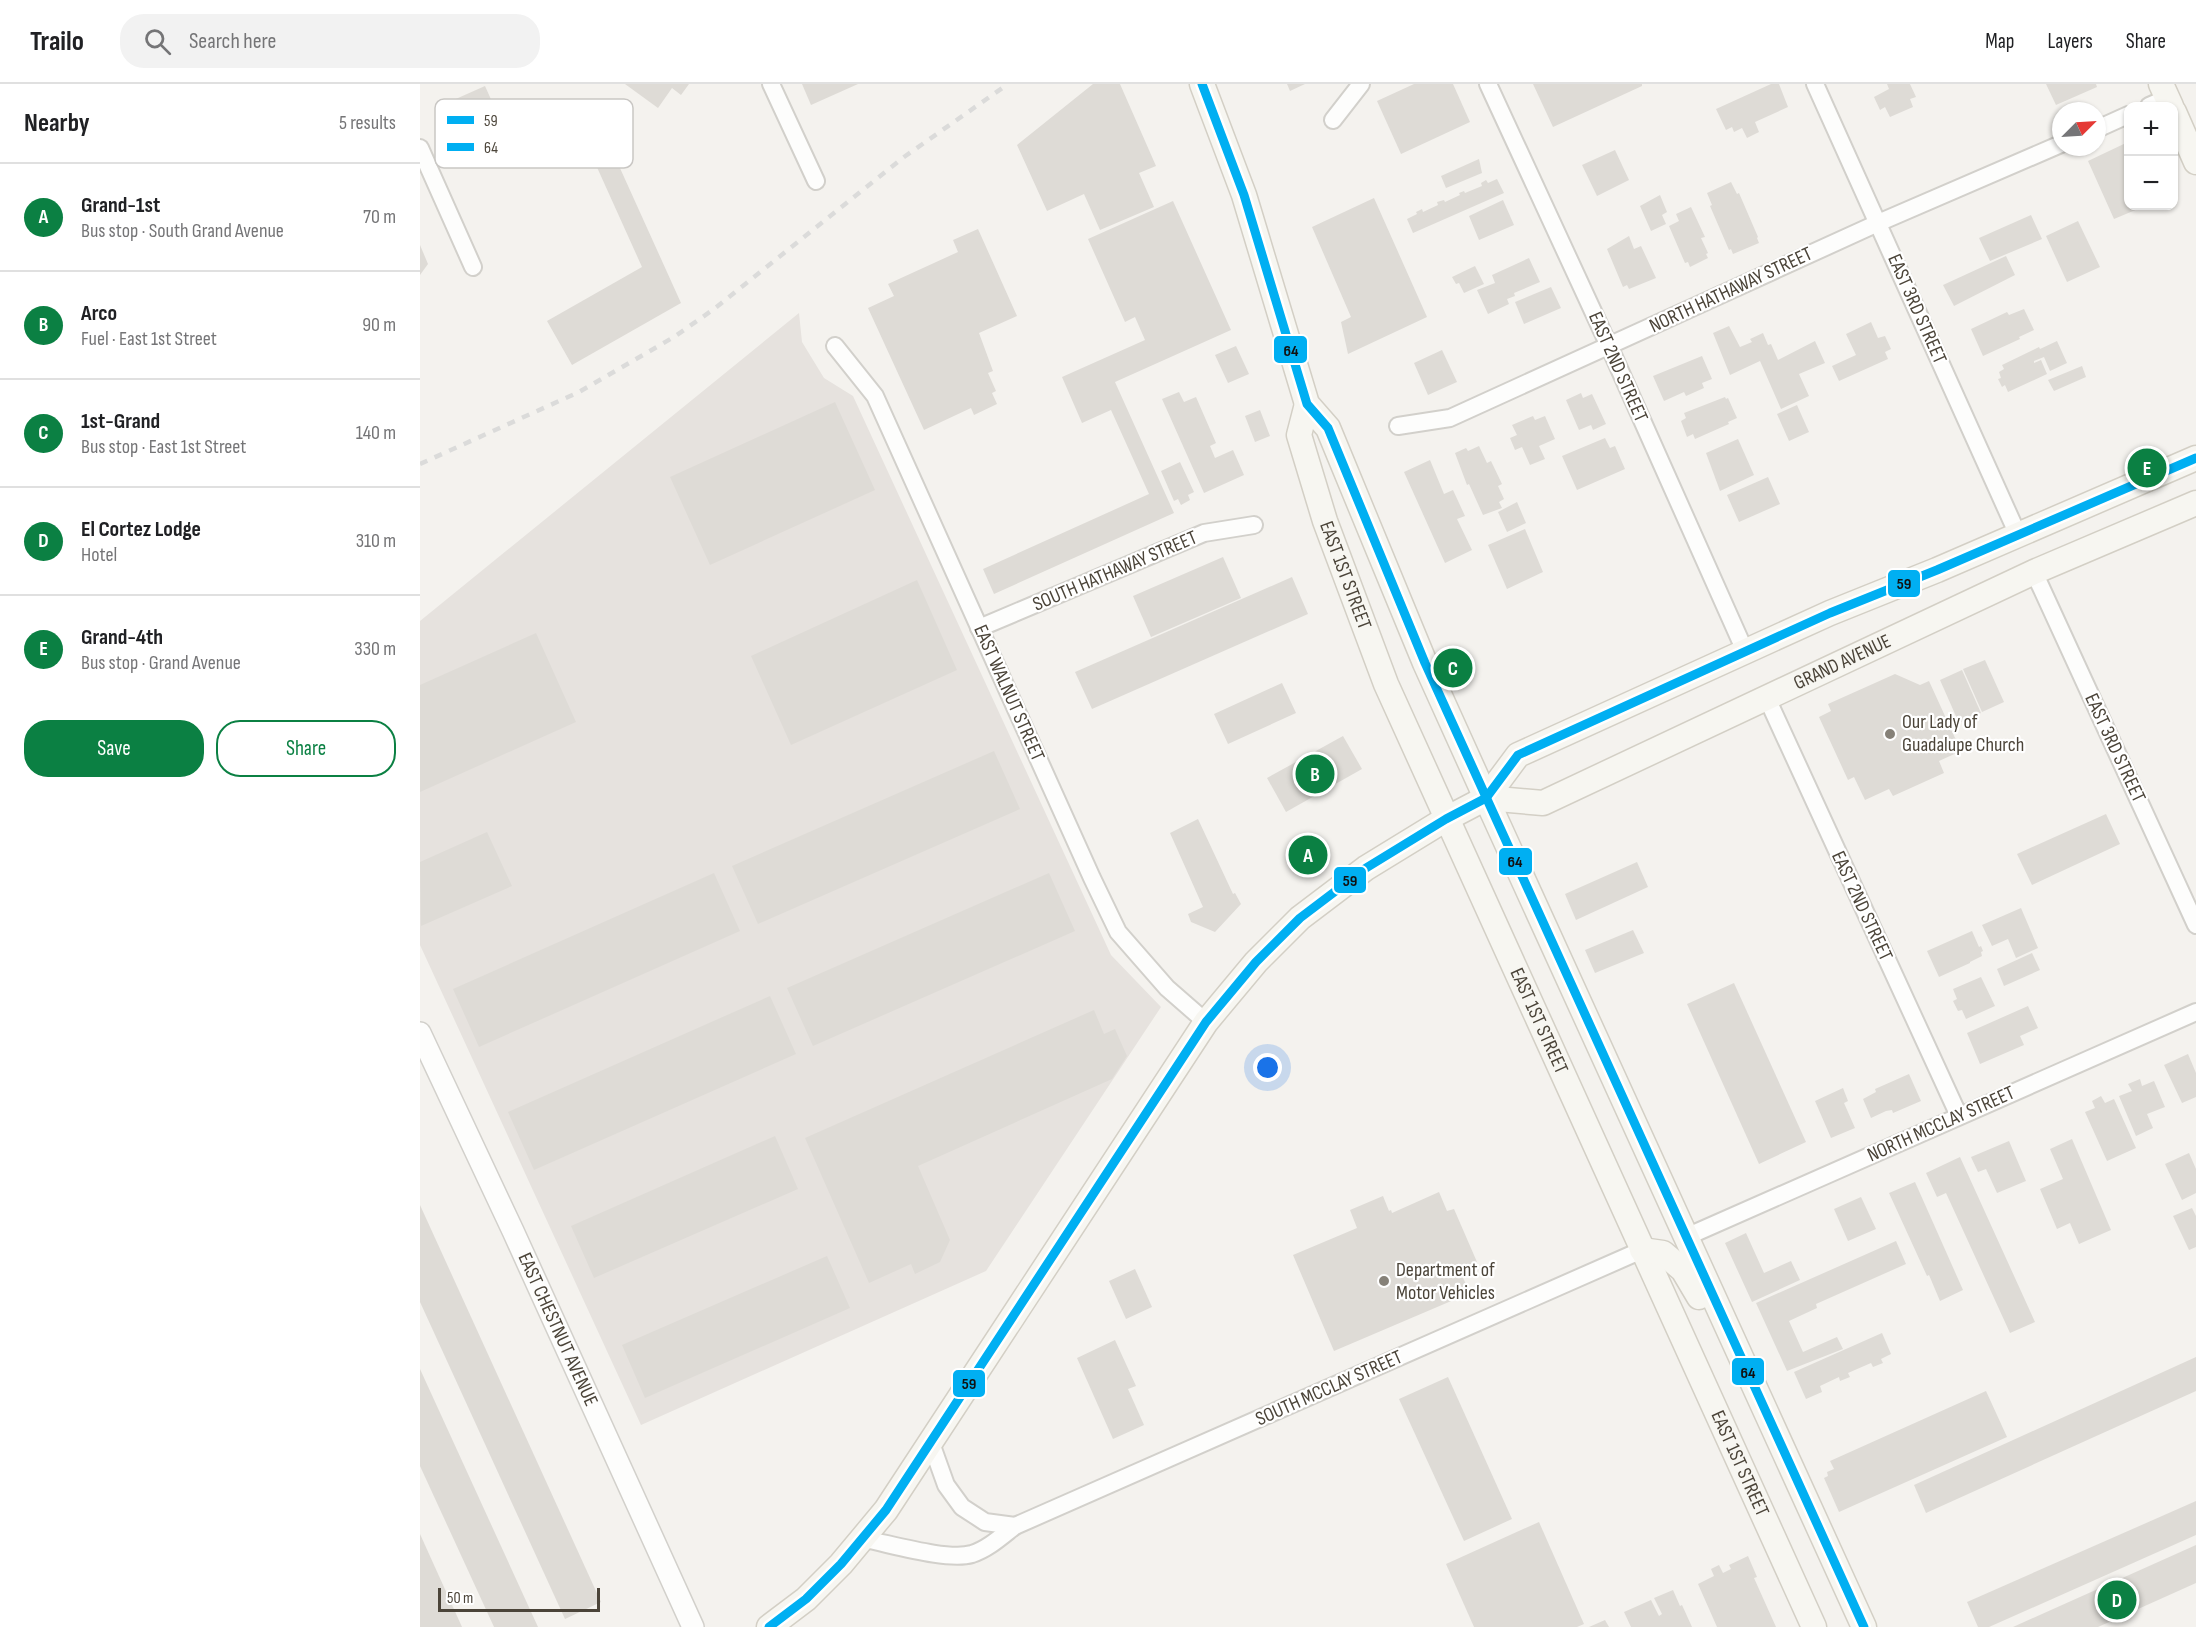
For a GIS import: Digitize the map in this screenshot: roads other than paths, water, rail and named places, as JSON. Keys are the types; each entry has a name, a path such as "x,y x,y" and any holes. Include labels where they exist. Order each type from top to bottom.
{"main road":[{"name":"EAST 1ST STREET","path":"1202,84 1244,195 1307,404 1328,428 1425,663 1864,1627"},
{"path":"2164,101 2194,152"},
{"name":"EAST 1ST STREET","path":"1307,404 1299,435 1325,521 1386,684 1814,1627"},
{"path":"769,1627 806,1599 841,1564 886,1510 1206,1022 1256,962 1300,918 1366,868 1446,819 1486,798 1518,755 1745,651 2196,458"},
{"name":"GRAND AVENUE","path":"1486,798 1543,802 2034,572 2196,503"},
{"path":"1642,1250 1663,1253 1683,1270 1765,1411"}],"street":[{"path":"771,84 816,182"},
{"path":"1333,120 1361,84"},
{"name":"EAST 2ND STREET","path":"1488,84 1609,346 1745,651"},
{"name":"EAST 3RD STREET","path":"1815,84 2018,535"},
{"path":"2106,125 2124,118"},
{"path":"420,148 473,267"},
{"name":"NORTH HATHAWAY STREET","path":"1398,426 1450,418 1878,223 2052,148"},
{"name":"EAST WALNUT STREET","path":"836,346 875,396 1118,932 1167,988 1206,1022"},
{"name":"SOUTH HATHAWAY STREET","path":"979,628 1204,533 1254,525"},
{"name":"EAST 3RD STREET","path":"2034,572 2196,925"},
{"name":"EAST 2ND STREET","path":"1766,696 1959,1116"},
{"name":"NORTH MCCLAY STREET","path":"1686,1237 2196,1012"},
{"name":"EAST CHESTNUT AVENUE","path":"420,1033 513,1231 693,1627"},
{"name":"SOUTH MCCLAY STREET","path":"864,1539 943,1554 971,1554 995,1542 1016,1526 1642,1250"},
{"path":"931,1443 946,1485 962,1507 985,1522 1016,1526"}],"railway":[{"path":"420,464 579,392 674,337 714,309 904,157 1008,84"}],"place":[{"name":"Grand-4th","path":"2147,468"},
{"name":"1st-Grand","path":"1453,668"},
{"name":"Our Lady of Guadalupe Church","path":"1890,734"},
{"name":"Arco","path":"1315,774"},
{"name":"Grand-1st","path":"1308,855"},
{"name":"Department of Motor Vehicles","path":"1384,1281"},
{"name":"El Cortez Lodge","path":"2117,1600"}]}
